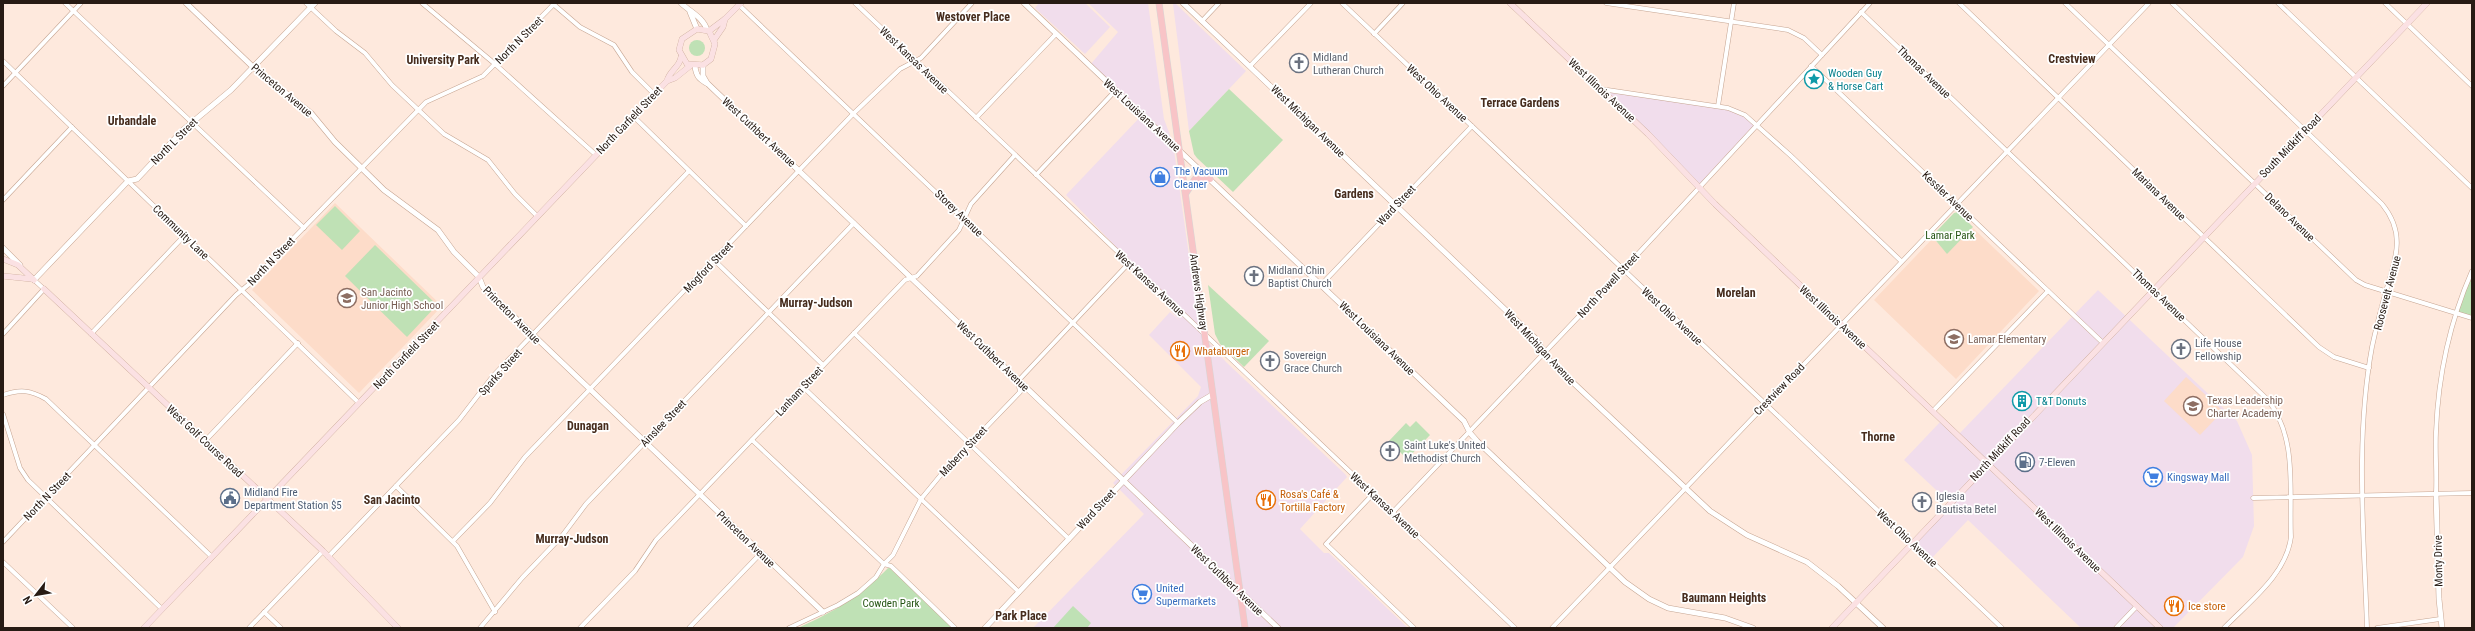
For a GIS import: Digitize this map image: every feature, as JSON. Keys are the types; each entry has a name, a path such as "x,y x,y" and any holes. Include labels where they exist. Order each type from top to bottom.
{"main road":[{"name":"Andrews Highway","path":"1159,3 1245,628"},
{"name":"West Illinois Avenue","path":"1510,3 1700,186 1715,204 2160,628"},
{"name":"South Midkiff Road","path":"2152,289 2406,23 2427,3"},
{"path":"667,81 668,76 680,63 680,44 682,39 697,29 708,30 715,24 725,19 740,4"},
{"path":"714,40 723,27 725,19"},
{"path":"667,81 675,78 692,66 703,65 711,58 715,49 714,40 708,30"},
{"path":"681,57 692,66"},
{"name":"North Garfield Street","path":"144,628 667,81"},
{"path":"1186,193 1195,180 1210,179"},
{"path":"3,259 18,265 34,280"},
{"path":"3,276 34,280"},
{"name":"West Golf Course Road","path":"44,289 268,499 322,551 396,627"},
{"name":"North Midkiff Road","path":"1832,628 2152,289"}],"street":[{"path":"65,3 304,228"},
{"path":"3,86 81,3"},
{"name":"Princeton Avenue","path":"186,3 253,67 311,113 335,142 398,202 430,223 479,277 482,287 823,612"},
{"path":"306,3 336,31 365,53 392,85 444,134 488,160 515,194 537,216"},
{"name":"North L Street","path":"34,280 128,181 137,179 191,123 231,90 315,3"},
{"path":"422,3 495,64 596,155"},
{"path":"681,3 690,12 697,15 705,23 708,30"},
{"name":"West Kansas Avenue","path":"856,3 915,61 1514,628"},
{"name":"Mogford Street","path":"453,541 490,503 525,457 591,390 854,113 900,70 921,58 972,3"},
{"name":"West Michigan Avenue","path":"1183,3 1535,338 1550,361 1710,511 1733,528 1807,562 1824,574 1883,628"},
{"path":"1202,21 1219,3"},
{"path":"1250,66 1311,3"},
{"name":"West Ohio Avenue","path":"1342,3 2002,628"},
{"path":"1374,34 1403,3"},
{"path":"1606,3 1790,31 1804,38 1822,55"},
{"path":"1718,106 1734,3"},
{"name":"North Powell Street","path":"1392,513 1623,270 1870,3"},
{"name":"Mariana Avenue","path":"1958,3 2319,347 2334,357 2369,368"},
{"name":"Delano Avenue","path":"2065,3 2356,280 2472,318"},
{"name":"Crestview Road","path":"1552,628 1765,403 2149,3"},
{"name":"Roosevelt Avenue","path":"2172,3 2382,204 2393,219 2397,233 2398,248 2386,291 2369,368 2363,420 2363,495 2367,628"},
{"path":"2278,3 2472,188"},
{"path":"2385,3 2472,86"},
{"path":"553,4 580,27 614,45 632,72 654,94"},
{"name":"North N Street","path":"3,542 242,290 418,110 434,97 483,76 553,4"},
{"name":"Storey Avenue","path":"740,4 1178,423"},
{"name":"West Louisiana Avenue","path":"1028,4 1056,34 1115,91 1210,179 1464,421 1469,432 1637,591 1668,608 1725,618 1753,628"},
{"path":"690,12 697,29"},
{"name":"Thomas Avenue","path":"1861,12 2274,407 2282,422 2288,442 2291,537 2285,560 2276,575 2224,628"},
{"path":"976,118 1056,34"},
{"name":"Community Lane","path":"3,61 359,403"},
{"path":"703,65 703,76 708,84"},
{"name":"West Cuthbert Avenue","path":"692,66 700,80 708,84 800,171 1278,628"},
{"name":"Kessler Avenue","path":"1811,66 2102,342"},
{"path":"1601,89 1737,110 1901,261"},
{"path":"1036,175 1115,91"},
{"path":"633,116 746,226"},
{"name":"Ward Street","path":"1321,285 1472,126"},
{"path":"3,200 72,127"},
{"name":"Lanham Street","path":"580,628 635,572 656,540 854,333 905,280 917,276 959,230 963,217 971,204 1015,155"},
{"name":"Sparks Street","path":"328,557 459,420 493,376 689,171"},
{"name":"Ainslee Street","path":"480,628 522,578 562,536 586,504 854,223"},
{"path":"91,334 185,235"},
{"path":"3,248 44,289 3,334"},
{"path":"714,260 824,365"},
{"name":"Maberry Street","path":"789,628 858,593 876,577 884,564 893,555 921,499 970,444 1020,392 1018,381 1129,263"},
{"path":"2436,493 2435,450 2438,407 2447,347 2456,313 2472,271"},
{"path":"1932,411 2048,291"},
{"path":"854,333 1069,539"},
{"path":"205,441 298,343"},
{"path":"803,387 1019,592"},
{"path":"3,395 20,390 35,392 46,399 212,557"},
{"name":"Ward Street","path":"985,628 1122,480 1200,402 1212,395"},
{"path":"3,414 20,468 28,480 162,609"},
{"path":"752,440 884,564 891,566 955,628"},
{"path":"396,486 453,541 495,612"},
{"name":"Monty Drive","path":"2436,493 2440,619 2442,628"},
{"path":"2253,498 2472,493"},
{"path":"1373,494 1326,544 1414,628"},
{"path":"249,628 322,551"},
{"path":"689,628 761,553"},
{"path":"3,562 73,628"},
{"path":"2116,628 2137,606"},
{"path":"264,612 281,628"},
{"path":"2377,628 2440,619"}],"shaded area":[{"path":"1039,3 1085,3 1110,27 1085,54 1035,8"},
{"path":"1088,3 1148,3 1164,119 1173,143 1200,333 1226,362 1345,474 1347,477 1300,529 1324,553 1329,553 1408,628 1033,628 1144,514 1113,483 1198,396 1201,387 1149,335 1170,312 1180,321 1171,311 1174,307 1066,195 1143,114 1090,65 1118,32"},
{"path":"1173,4 1176,4 1246,71 1189,131"},
{"path":"1608,90 1738,109 1755,126 1700,188 1606,96"},
{"name":"San Jacinto Junior High School","path":"335,203 442,306 359,393 252,290"},
{"name":"Lamar Elementary","path":"1973,228 2039,291 1956,379 1874,300 1933,238 1947,253"},
{"path":"2098,290 2237,421 2252,455 2254,526 2243,557 2173,628 2081,628 1968,520 1930,560 1914,544 1949,502 1904,460 1942,420 1959,434"},
{"name":"Texas Leadership Charter Academy","path":"2186,377 2223,411 2200,435 2164,401"}],"green space":[{"path":"694,40 700,40 705,45 703,54 700,56 694,56 689,51 689,45"},
{"path":"1229,89 1283,140 1233,192 1194,154 1189,131"},
{"path":"335,206 360,231 342,250 316,225"},
{"name":"Lamar Park","path":"1958,212 1973,227 1947,254 1932,236 1954,213"},
{"path":"375,245 437,305 407,337 345,276"},
{"path":"2472,271 2472,318 2457,313"},
{"path":"1208,285 1269,341 1244,367 1220,344 1215,334"},
{"path":"1416,421 1430,435 1407,459 1389,441 1406,423 1410,427"},
{"name":"Cowden Park","path":"889,567 953,628 798,628 824,616 857,595 868,587"},
{"path":"1073,606 1091,623 1087,628 1053,628"}],"place":[{"name":"Midland Lutheran Church","path":"1299,63"},
{"name":"Wooden Guy & Horse Cart","path":"1814,79"},
{"name":"The Vacuum Cleaner","path":"1160,177"},
{"name":"Midland Chin Baptist Church","path":"1254,276"},
{"name":"San Jacinto Junior High School","path":"347,298"},
{"name":"Lamar Elementary","path":"1954,339"},
{"name":"Life House Fellowship","path":"2181,349"},
{"name":"Whataburger","path":"1180,351"},
{"name":"Sovereign Grace Church","path":"1270,361"},
{"name":"T&T Donuts","path":"2022,401"},
{"name":"Texas Leadership Charter Academy","path":"2193,406"},
{"name":"Saint Luke's United Methodist Church","path":"1390,451"},
{"name":"7-Eleven","path":"2025,462"},
{"name":"Kingsway Mall","path":"2153,477"},
{"name":"Midland Fire Department Station $5","path":"230,498"},
{"name":"Rosa's Café & Tortilla Factory","path":"1266,500"},
{"name":"Iglesia Bautista Betel","path":"1922,502"},
{"name":"United Supermarkets","path":"1142,594"},
{"name":"Ice store","path":"2174,606"}],"district":[{"name":"Westover Place","path":"973,17"},
{"name":"Crestview","path":"2072,59"},
{"name":"University Park","path":"443,60"},
{"name":"Terrace Gardens","path":"1520,103"},
{"name":"Urbandale","path":"132,121"},
{"name":"Gardens","path":"1354,194"},
{"name":"Morelan","path":"1736,293"},
{"name":"Murray-Judson","path":"816,303"},
{"name":"Dunagan","path":"588,426"},
{"name":"Thorne","path":"1878,437"},
{"name":"San Jacinto","path":"392,500"},
{"name":"Murray-Judson","path":"572,539"},
{"name":"Baumann Heights","path":"1724,598"},
{"name":"Park Place","path":"1021,616"}]}
